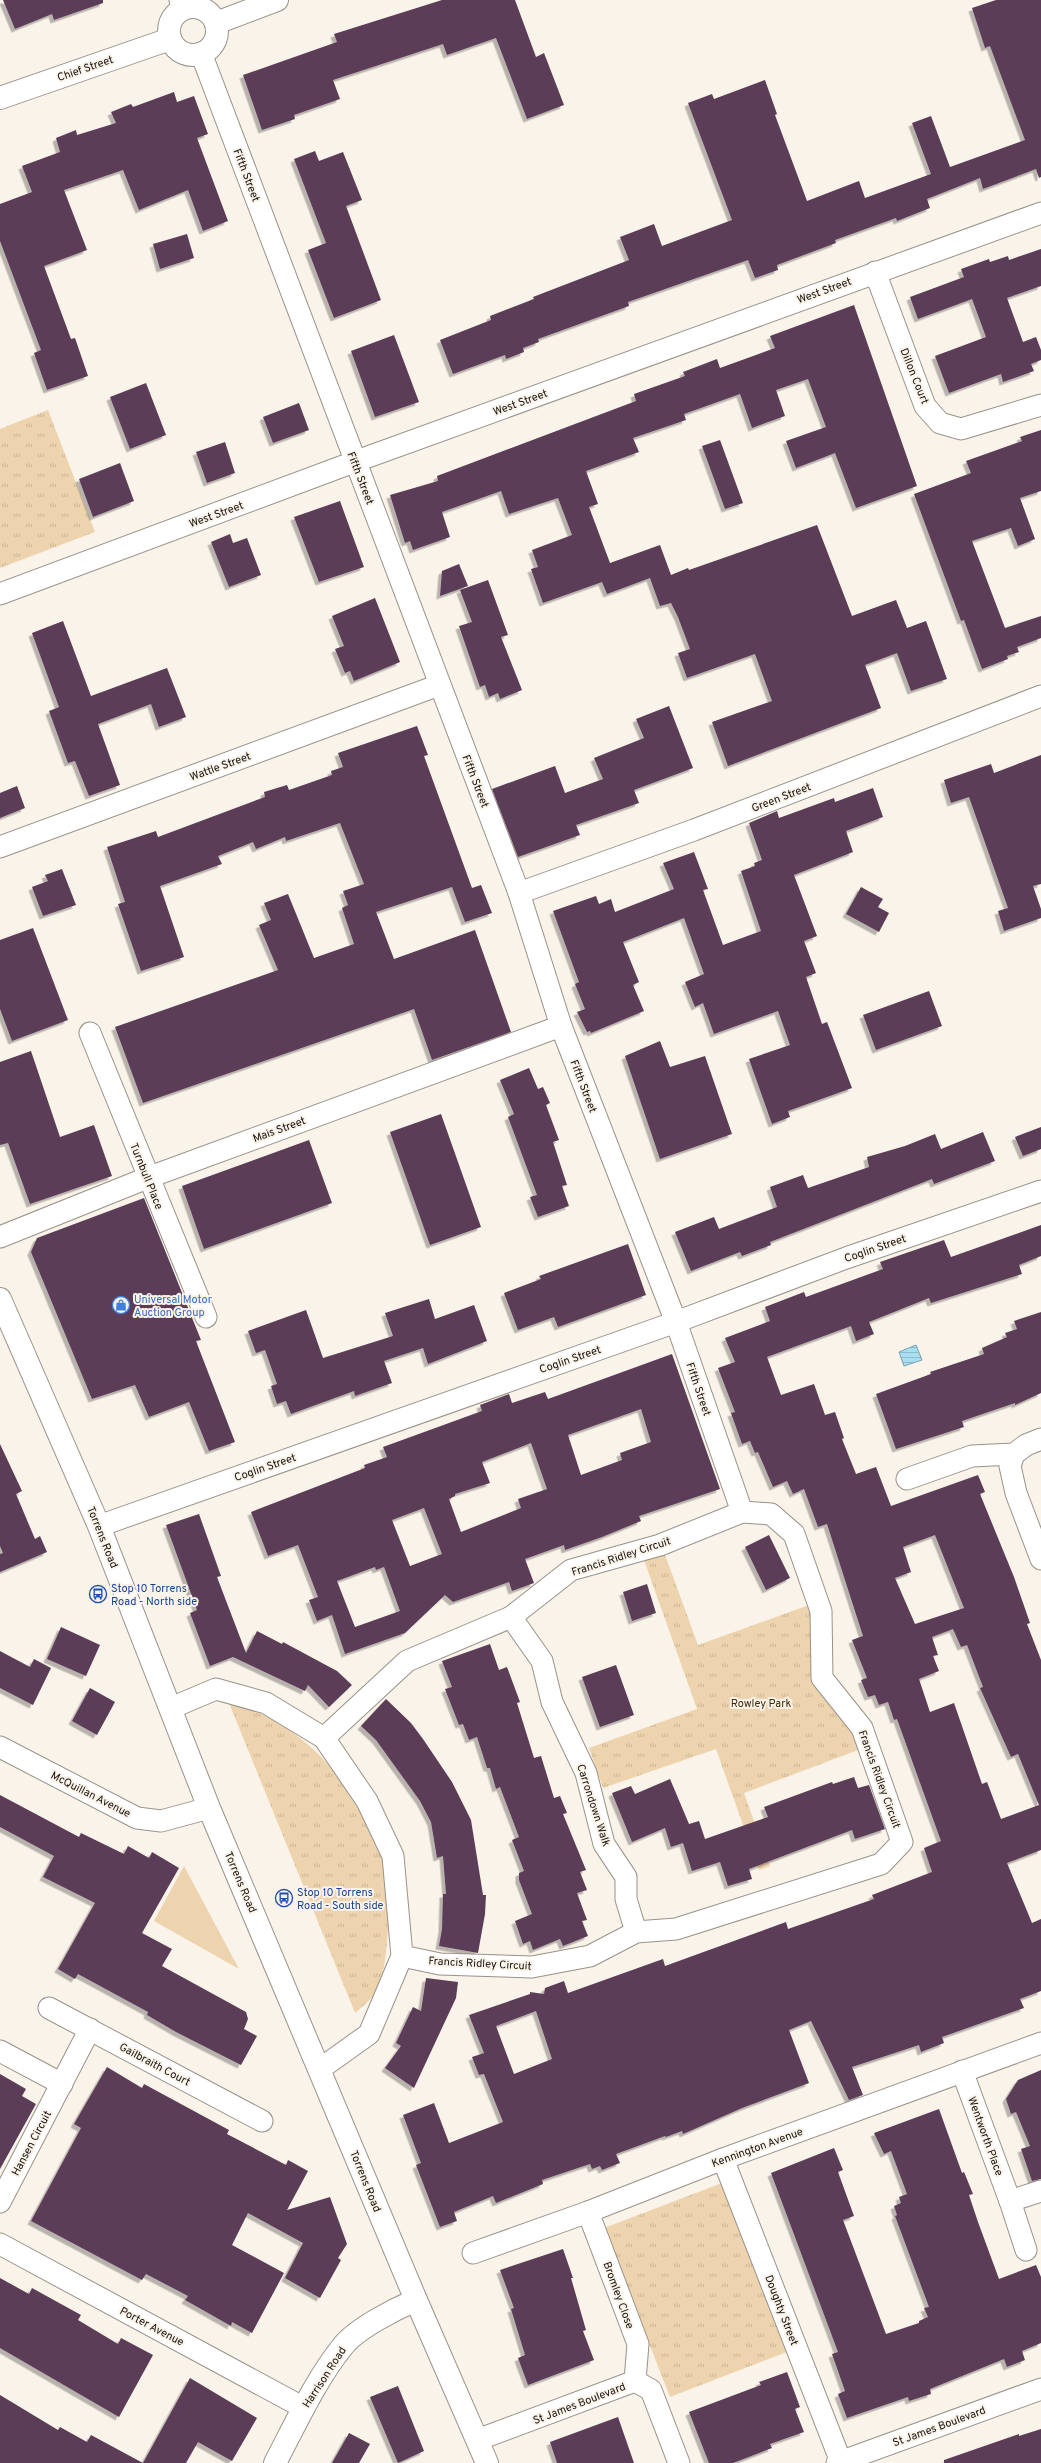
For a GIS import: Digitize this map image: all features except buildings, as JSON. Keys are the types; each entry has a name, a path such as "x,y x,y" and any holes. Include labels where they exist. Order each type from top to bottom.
{"main road":[{"path":"216,23 277,0"},
{"path":"181,4 203,8 210,14 216,23 216,39 211,47 201,53 191,55 182,52 174,47 170,39 170,22 181,4"},
{"name":"Chief Street","path":"0,98 170,39"},
{"name":"Torrens Road","path":"0,1299 99,1526 209,1808 416,2300 487,2463"},
{"name":"Harrison Road","path":"275,2463 304,2408 344,2345 389,2312 416,2300"}],"street":[{"name":"Fifth Street","path":"201,53 354,462 519,893 561,1026 676,1322 742,1512"},
{"name":"West Street","path":"0,594 354,462 874,272 1041,213"},
{"name":"Dillon Court","path":"874,272 925,406 940,423 961,429 1041,405"},
{"name":"Wattle Street","path":"0,847 439,685"},
{"name":"Green Street","path":"519,893 694,830 1041,696"},
{"name":"Mais Street","path":"0,1237 147,1178 561,1026"},
{"name":"Turnbull Place","path":"90,1033 147,1178 206,1317"},
{"name":"Coglin Street","path":"99,1526 676,1322 846,1258 1041,1191"},
{"path":"908,1479 972,1456 1014,1454 1026,1445 1041,1439"},
{"path":"1014,1454 1010,1466 1016,1493 1041,1559"},
{"name":"Francis Ridley Circuit","path":"324,1738 407,1661 512,1617 571,1570 660,1545 742,1512 771,1514 794,1534 821,1611 822,1678 862,1728 902,1842 881,1864 676,1929 636,1932 590,1956 532,1967 440,1964 402,1956"},
{"name":"Carrondown Walk","path":"512,1617 542,1661 552,1702 586,1773 604,1844 626,1877 626,1899 636,1932"},
{"path":"171,1708 216,1689 266,1703 324,1738 367,1801 393,1856 402,1956 369,2034 320,2069"},
{"name":"McQuillan Avenue","path":"0,1747 137,1818 160,1821 209,1808"},
{"name":"Gailbraith Court","path":"49,2008 262,2121"},
{"name":"Hansen Circuit","path":"0,2202 90,2029"},
{"name":"Kennington Avenue","path":"473,2253 588,2212 723,2159 1041,2043"},
{"path":"0,2051 62,2084"},
{"name":"Wentworth Place","path":"962,2071 1010,2201 1026,2250"},
{"name":"Doughty Street","path":"723,2159 839,2462"},
{"path":"1010,2201 1041,2190"},
{"name":"Bromley Close","path":"588,2212 638,2344 635,2381"},
{"name":"Porter Avenue","path":"0,2244 304,2408"},
{"name":"St James Boulevard","path":"477,2440 635,2381 650,2390 679,2463"},
{"name":"St James Boulevard","path":"839,2462 1041,2389"}],"green space":[{"path":"48,410 95,532 0,568 0,429"},
{"name":"Rowley Park","path":"664,1552 698,1645 809,1605 816,1617 819,1679 858,1727 861,1749 744,1793 770,1866 759,1870 716,1749 603,1788 589,1748 697,1709 644,1560"},
{"path":"229,1703 256,1711 281,1724 305,1742 326,1762 346,1786 362,1811 375,1837 384,1863 386,1874 388,1917 386,1952 379,1987 373,1997 355,2013"},
{"path":"184,1866 239,1969 154,1921"},
{"path":"722,2183 787,2352 670,2397 604,2228"}],"water":[{"path":"916,1345 922,1360 904,1366 899,1352"}],"place":[{"name":"Universal Motor Auction Group","path":"121,1305"},
{"name":"Stop 10 Torrens Road - North side","path":"98,1594"},
{"name":"Stop 10 Torrens Road - South side","path":"284,1898"}]}
